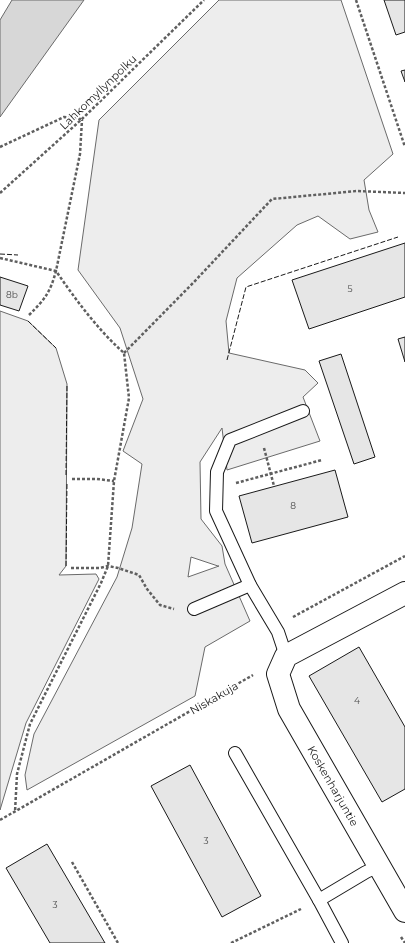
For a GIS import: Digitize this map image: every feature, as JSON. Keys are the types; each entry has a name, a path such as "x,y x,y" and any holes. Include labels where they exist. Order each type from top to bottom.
{"street":[{"path":"286,656 405,593"},
{"name":"Koskenharjuntie","path":"286,656 278,674 289,709 405,911"}],"lane":[{"path":"286,656 278,632 250,585 216,511 217,472 230,440 303,411"},
{"path":"194,609 250,585"},
{"path":"235,753 342,943"},
{"path":"319,900 379,866"}],"path":[{"name":"Lahkomyllynpolku","path":"0,192 82,119 204,0"},
{"path":"356,0 405,147"},
{"path":"0,147 64,117 82,119 80,154 52,288 46,297 29,315"},
{"path":"124,353 194,282 272,199 357,191 405,193"},
{"path":"0,258 56,271 88,314 113,344 124,353 129,398 114,481 108,566 101,584 30,724 17,774 14,812"},
{"path":"265,452 274,486"},
{"path":"217,488 322,460"},
{"path":"72,479 114,481"},
{"path":"278,632 294,615 405,556"},
{"path":"72,568 100,568 108,566 139,575 147,589 160,606 184,612 194,609"},
{"name":"Niskakuja","path":"0,820 258,672"},
{"path":"72,862 118,943"},
{"path":"232,943 319,900"}],"shaded area":[{"path":"12,0 84,0 0,117 0,20"},
{"path":"219,0 341,0 393,154 364,180 369,210 378,232 350,239 318,216 297,225 237,278 226,321 229,353 305,370 318,383 303,397 320,441 227,470 222,428 200,462 201,519 222,546 225,564 250,621 205,647 195,696 27,790 25,775 34,734 117,577 132,528 142,464 123,451 143,399 120,328 78,270 99,120","holes":["191,557 219,566 188,577"]},
{"path":"0,311 28,321 56,348 67,384 66,566 59,575 96,574 99,579 26,723 0,810"}],"building":[{"path":"384,0 405,0 405,32 396,35"},
{"path":"405,70 405,82 401,71"},
{"path":"405,243 405,297 309,329 292,280"},
{"path":"0,277 28,286 19,311 0,305"},
{"path":"405,337 405,362 398,339"},
{"path":"341,354 375,457 354,464 319,361"},
{"path":"335,470 348,517 252,543 239,496"},
{"path":"359,647 405,727 405,789 382,802 309,676"},
{"path":"190,765 261,896 222,917 151,786"},
{"path":"47,844 105,943 50,943 6,868"}],"fence":[{"path":"227,360 246,287 398,237"},
{"path":"0,254 18,255"},
{"path":"28,321 56,348"},
{"path":"66,475 67,384"},
{"path":"66,566 67,483"}]}
